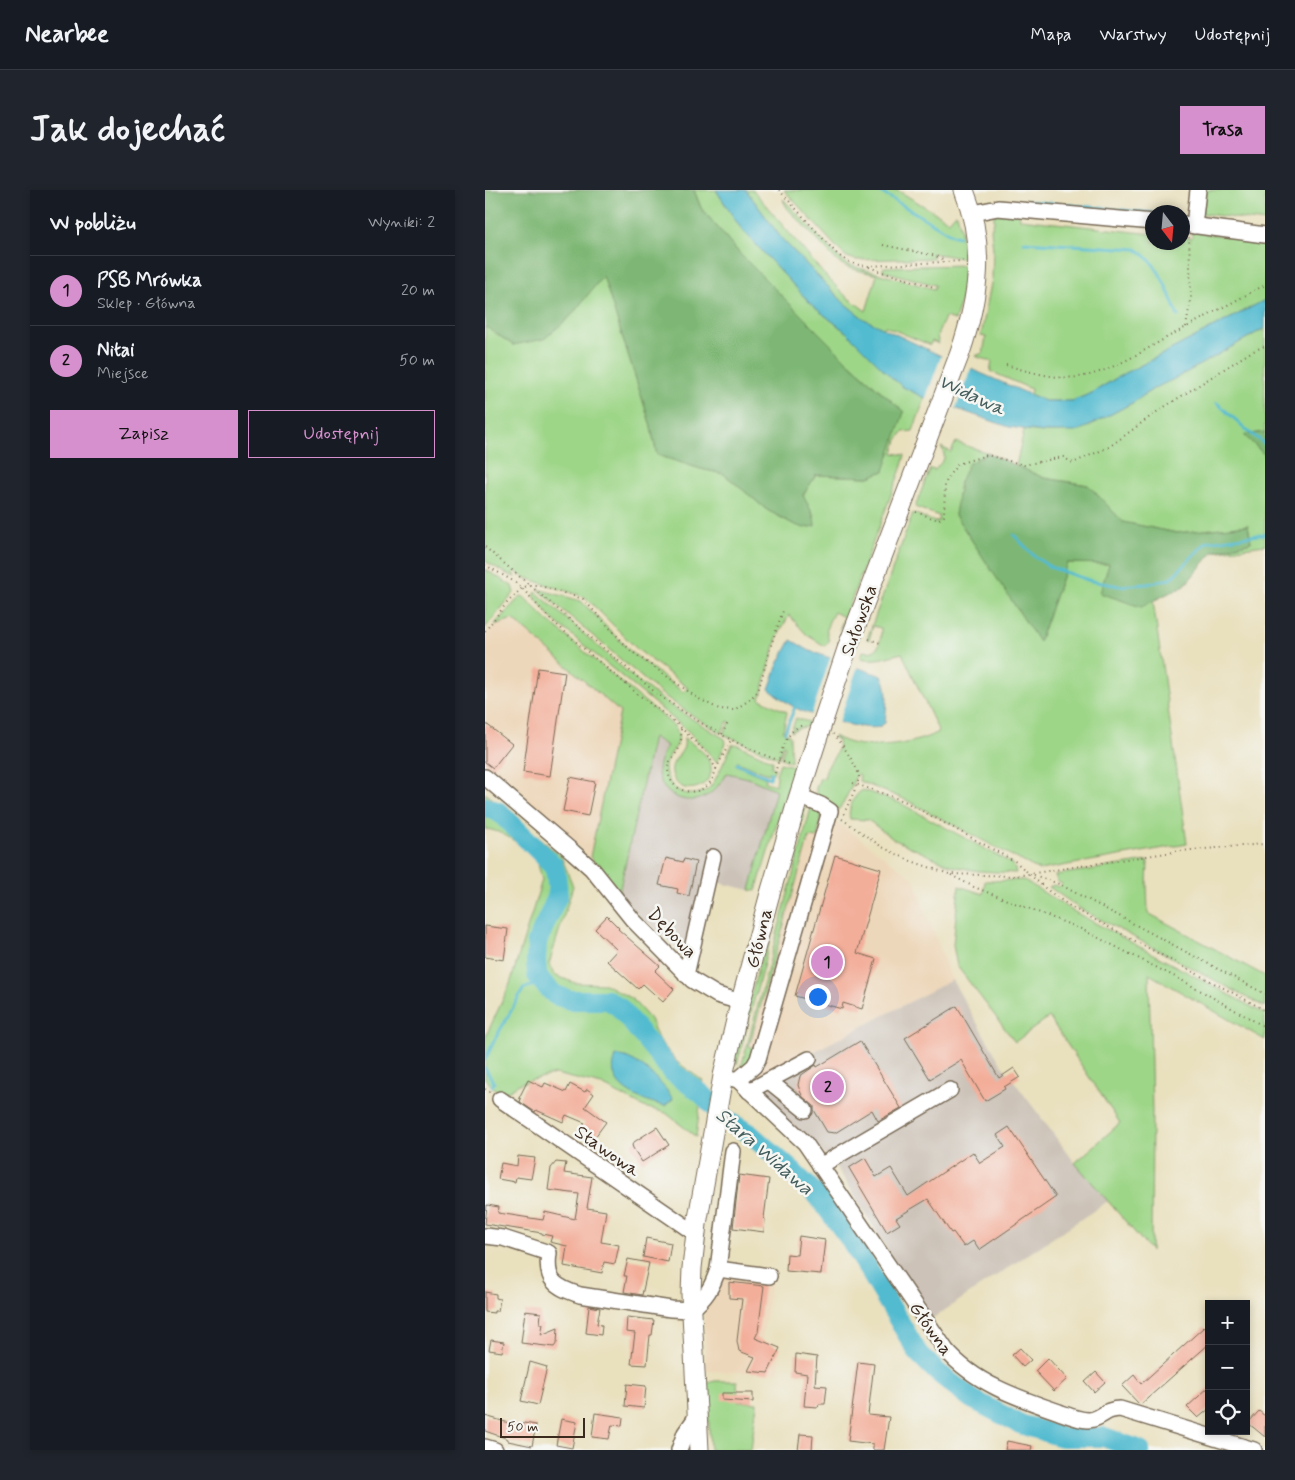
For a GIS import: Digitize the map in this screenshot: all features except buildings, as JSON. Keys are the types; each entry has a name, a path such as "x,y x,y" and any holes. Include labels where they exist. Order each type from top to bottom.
{"main road":[{"path":"964,190 973,214"},
{"name":"Sułowska","path":"798,799 848,646 960,353 971,316 977,286 978,253 973,214"},
{"name":"Główna","path":"699,1450 691,1310 692,1268 697,1227 733,1085 741,1002 798,799"}],"street":[{"path":"1190,217 1197,190"},
{"path":"973,214 997,208 1145,221"},
{"path":"1190,225 1265,235"},
{"name":"Dębowa","path":"485,777 592,869 633,920 686,975 717,995 741,1002"},
{"path":"733,1085 754,1066 758,1059 824,829 836,815 811,800 798,799"},
{"path":"686,975 713,857"},
{"path":"733,1085 769,1081 809,1060"},
{"path":"769,1081 805,1110"},
{"name":"Główna","path":"733,1085 805,1143 946,1350 956,1363 963,1368 997,1388 1024,1400 1087,1420 1099,1418 1109,1411 1120,1409 1254,1450"},
{"path":"820,1166 950,1090"},
{"name":"Stawowa","path":"499,1099 689,1229 697,1227"},
{"path":"485,1236 503,1238 549,1253 548,1264 551,1277 560,1288 580,1294 691,1310 704,1299 718,1269 733,1151"},
{"path":"718,1269 769,1276"},
{"path":"679,1450 685,1433 697,1416"},
{"path":"485,1447 495,1450"}],"path":[{"path":"779,190 837,254 856,265 967,261"},
{"path":"883,245 932,255 949,261"},
{"path":"1186,327 1191,297 1189,250"},
{"path":"867,266 934,287"},
{"path":"1007,365 1032,372 1077,378 1096,373 1129,359 1265,285"},
{"path":"901,507 938,520 944,516 945,484 950,474 958,464 987,455 1024,465 1063,457 1073,463 1109,447 1158,411 1251,352 1265,346"},
{"path":"485,548 656,693 680,710 731,740 790,764"},
{"path":"485,565 522,588 547,617 681,728 707,753 716,769"},
{"path":"485,631 506,604 522,588 530,585 538,585 583,599 631,651 699,700 719,709 734,710 749,701 758,691 784,608"},
{"path":"869,639 880,643"},
{"path":"721,735 729,721"},
{"path":"775,773 785,745 791,733 797,727 820,730 852,761 859,775 857,784 836,815 882,847 911,861 949,874 974,887 1081,929 1187,983 1265,1027"},
{"path":"681,728 679,747 668,767 673,784 681,790 689,792 702,789 712,780 731,740"},
{"path":"853,783 903,801 1016,862 1071,907 1265,1010"},
{"path":"949,874 1015,876 1180,851 1265,844"},
{"path":"1032,874 1059,884 1265,994"}],"shaded area":[{"path":"513,619 620,712 590,857 555,827 556,824 517,791 516,797 485,772 485,637 494,625"},
{"path":"652,737 667,746 660,759 663,787 688,801 717,788 727,772 748,778 776,790 750,890 712,881 683,962 681,961 680,951 649,923 645,923 619,893"},
{"path":"810,811 821,813 844,827 913,878 952,980 757,1081 741,1068"},
{"path":"952,980 1001,1064 1075,1163 1108,1201 930,1320 843,1177 821,1150 763,1100 757,1081"},
{"path":"724,1275 771,1279 762,1340 780,1348 779,1371 768,1373 710,1371 706,1367 704,1310"}],"green space":[{"path":"485,190 694,190 701,208 740,254 849,363 904,412 884,471 869,477 816,475 803,495 813,514 815,526 804,528 767,510 724,474 657,455 650,423 603,276 570,317 544,339 513,345 485,326"},
{"path":"694,190 716,190 740,227 813,306 846,332 903,387 925,398 913,431 903,432 897,440 893,453 905,455 902,466 840,630 844,617 834,612 827,626 829,641 825,646 807,635 789,615 777,638 760,699 787,712 783,731 790,737 791,762 781,758 785,746 783,745 779,758 723,734 730,722 728,721 721,733 687,712 659,692 538,589 581,601 631,652 683,692 688,688 637,649 585,597 523,577 515,571 513,573 515,577 485,561 485,326 513,345 570,317 603,275 650,423 657,455 724,474 767,510 795,525 815,517 803,495 816,475 869,477 904,412 849,363 740,254 701,208"},
{"path":"746,190 753,190 822,272 847,297 866,311 877,275 849,268 838,262 787,208 783,199 838,257 848,265 934,289 935,285 883,271 883,268 964,265 964,285 957,314 955,320 945,317 937,337 939,344 932,341 930,345 885,326 883,329 864,319 844,303 782,239"},
{"path":"784,190 897,190 949,221 957,214 964,256 961,258 932,253 935,258 856,260 847,257"},
{"path":"1202,190 1265,190 1265,222 1200,213"},
{"path":"1019,213 1020,219 1145,233 1145,250 1190,250 1192,232 1265,241 1265,300 1118,377 1092,393 1072,401 1045,401 1030,394 1031,389 990,371 992,362 975,356 983,353 986,337 981,336 992,278 993,250 991,229 994,214"},
{"path":"1265,328 1265,432 1244,435 1265,455 1265,545 1213,552 1251,542 1248,525 1177,533 1122,522 1088,485 1044,478 1016,466 1024,430 1060,432 1087,427"},
{"path":"1265,432 1265,455 1244,435"},
{"path":"956,442 988,453 968,464 955,515 1039,641 1067,563 1110,564 1141,607 1153,601 1187,844 1039,870 904,799 859,781 860,775 857,774 843,804 838,810 816,798 816,788 820,778 824,778 828,766 838,750 838,740 834,736 858,745 887,746 915,741 939,732 902,653 877,659 861,658 863,651 873,651 880,642 881,628 873,626 869,640 867,639 913,513 935,522 939,521 939,516 915,507 930,469 935,470 944,459 944,452 941,447 951,452"},
{"path":"988,453 1044,478 1088,485 1123,522 1177,533 1248,525 1251,542 1213,552 1185,585 1141,607 1100,593 1109,564 1067,563 1039,642 955,515 960,482 968,464"},
{"path":"485,569 512,586 514,593 485,628"},
{"path":"536,592 634,678 671,706 725,739 726,743 717,762 688,731 551,618 534,596"},
{"path":"521,596 549,622 674,726 679,739 668,757 665,768 671,784 683,793 695,794 709,788 732,745 736,744 773,761 771,767 775,768 773,773 769,772 768,774 737,762 736,765 766,778 765,782 776,785 776,774 780,763 794,766 803,738 756,891 750,890 776,790 748,778 727,773 715,789 706,796 691,800 676,797 664,787 658,772 667,746 653,737 619,893 590,857 620,712 513,619 494,625"},
{"path":"796,718 809,722 807,727 798,728 791,732"},
{"path":"684,738 707,757 711,770 709,778 704,783 690,789 682,787 676,782 672,773 674,763 684,748"},
{"path":"863,790 900,803 1011,863 1016,873 979,871 952,866 893,839 868,820 850,819 849,811 852,803"},
{"path":"485,793 561,856 573,886 549,964 554,975 575,983 605,984 632,999 650,1019 658,1039 677,1062 703,1081 696,1137 666,1113 644,1107 602,1085 555,1074 521,1083 501,1095 485,1079 485,1038 510,984 542,880 536,856 505,835 485,829"},
{"path":"812,804 819,808 822,815 817,838 809,837 749,1046 757,1049 753,1059 741,1068"},
{"path":"806,806 737,1064 734,1058 801,810"},
{"path":"1148,861 1148,913 1265,976 1265,1007 1079,908 1049,887 1054,885 1059,887 1062,884 1057,881 1055,875"},
{"path":"1024,880 1071,910 1265,1014 1265,1040 1149,974 1152,1112 1151,1251 1075,1163 1120,1123 1049,1017 1015,1042 957,966 953,945 959,886 983,894 985,881"},
{"path":"737,1381 738,1401 757,1403 751,1450 710,1450 707,1383"}],"water":[{"name":"Widawa","path":"716,190 746,190 782,239 844,303 864,319 941,356 1045,401 1072,401 1092,393 1118,377 1265,300 1265,328 1153,389 1134,402 1075,432 1043,432 1009,427 923,397 903,387 846,332 813,306 740,227"},
{"path":"791,640 810,651 882,676 887,693 885,723 879,727 872,728 826,719 798,709 769,689 778,664"},
{"path":"616,1056 627,1057 641,1065 659,1081 673,1099 665,1106 645,1100 627,1091 619,1084 615,1076 613,1067"}],"pier":[{"path":"942,354 972,366 955,410 925,400"},
{"path":"831,656 858,666 838,724 811,716"}],"waterway":[{"path":"877,190 952,235 959,237"},
{"path":"1028,201 1145,212"},
{"path":"1023,242 1136,249 1157,270 1167,288 1178,316"},
{"path":"1217,403 1265,444"},
{"path":"1014,535 1035,557 1050,567 1091,581 1119,586 1147,584 1170,579 1207,542 1265,534"},
{"path":"785,732 795,707"},
{"path":"737,764 770,778 771,773"},
{"name":"Stara Widawa","path":"485,807 499,812 553,865 556,874 558,895 537,942 537,975 543,983 555,995 570,1000 608,1000 619,1007 672,1072 702,1094 727,1120 750,1134 817,1195 849,1238 918,1353 937,1372 972,1399 1020,1424 1062,1437 1104,1437 1140,1450"},
{"path":"485,1060 524,988 543,983"},
{"path":"485,1068 494,1083 492,1086"}],"place":[{"name":"PSB Mrówka","path":"827,962"},
{"name":"Nitai","path":"828,1087"}]}
